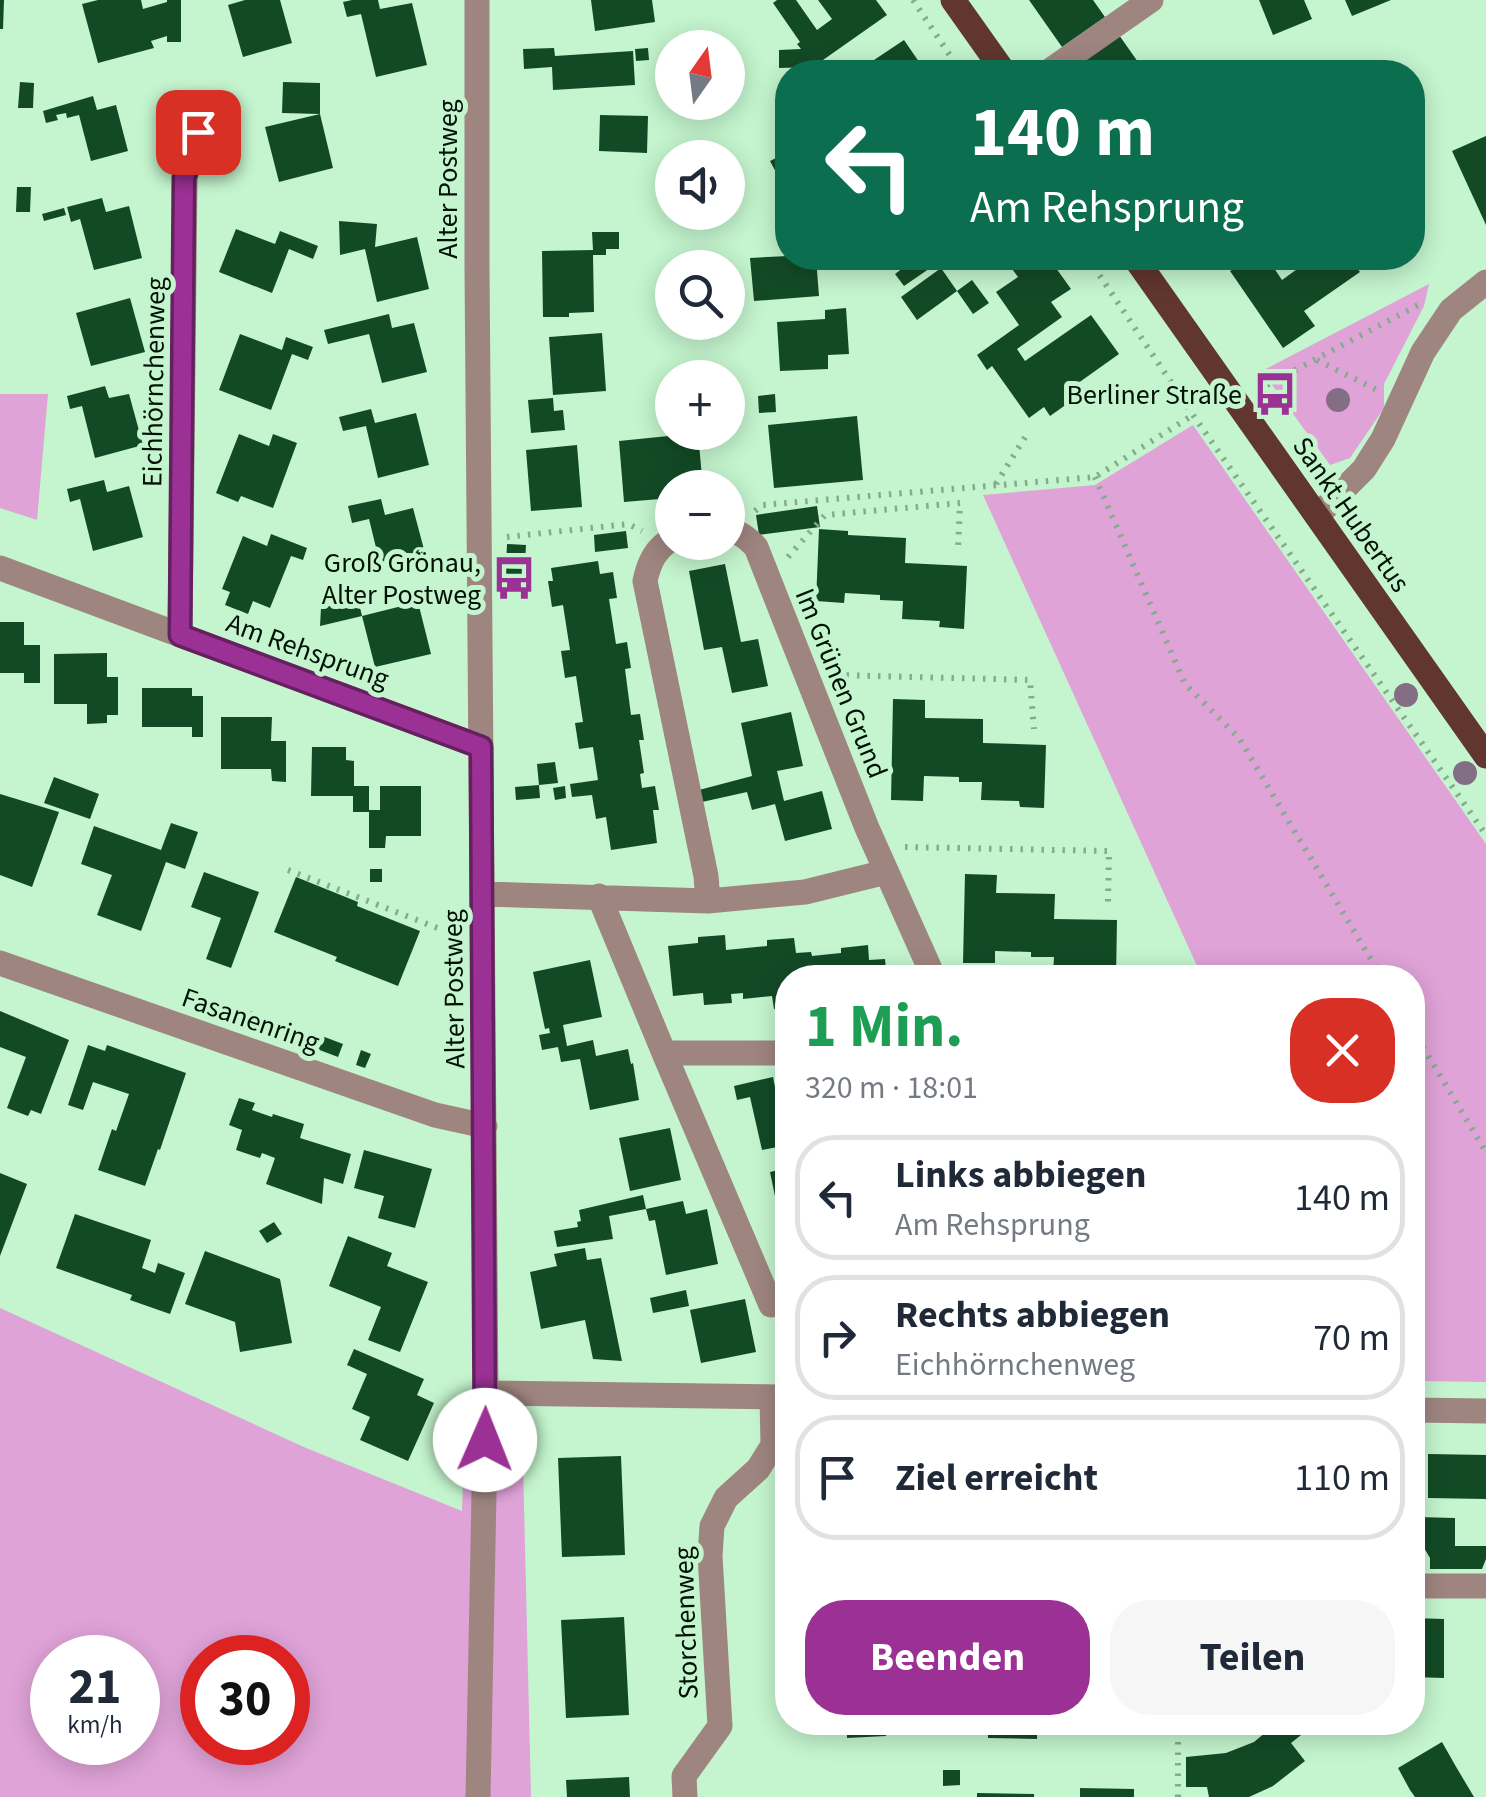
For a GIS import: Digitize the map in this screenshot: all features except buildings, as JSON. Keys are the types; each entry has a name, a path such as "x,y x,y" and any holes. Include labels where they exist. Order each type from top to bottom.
{"main road":[{"path":"953,0 996,60"},
{"name":"Sankt Hubertus","path":"1143,270 1486,756"}],"street":[{"name":"Alter Postweg","path":"477,0 486,1393 478,1797"},
{"path":"1065,60 1151,0"},
{"name":"Eichhörnchenweg","path":"180,635 184,178 198,132"},
{"path":"1317,516 1364,469 1383,439 1423,352 1451,310 1486,282"},
{"name":"Im Grünen Grund","path":"745,536 756,547 886,872 928,965"},
{"path":"655,555 645,580 708,901"},
{"name":"Am Rehsprung","path":"0,568 481,747"},
{"path":"482,894 708,901 805,892 886,872"},
{"path":"599,896 771,1304"},
{"name":"Fasanenring","path":"0,963 434,1115 485,1126"},
{"path":"664,1053 775,1053"},
{"path":"486,1393 775,1397"},
{"path":"1425,1410 1486,1411"},
{"name":"Storchenweg","path":"685,1797 684,1776 720,1726 710,1556 712,1526 726,1498 758,1469 773,1445 775,1431"},
{"path":"1425,1586 1486,1586"}],"path":[{"path":"913,0 954,60"},
{"path":"1096,270 1486,835"},
{"path":"1267,385 1432,298"},
{"path":"1316,360 1400,401"},
{"path":"752,514 762,505 1095,477 1193,415"},
{"path":"995,486 1027,434"},
{"path":"1095,477 1185,684 1239,738 1374,965"},
{"path":"780,566 826,516 960,503 958,551"},
{"path":"501,538 628,524 655,534"},
{"path":"828,675 1030,680 1034,729"},
{"path":"900,847 1108,851 1108,902"},
{"path":"288,870 460,936"},
{"path":"1425,1051 1486,1152"},
{"path":"1178,1735 1178,1797"}],"shaded area":[{"path":"1429,284 1424,306 1384,384 1384,408 1350,458 1330,465 1262,371"},
{"path":"0,394 48,394 37,520 0,508"},
{"path":"1193,425 1486,844 1486,1382 1425,1381 1425,965 1197,965 983,495 1095,485"},
{"path":"0,1308 306,1448 462,1511 465,1421 522,1421 531,1797 0,1797"}],"place":[{"name":"Berliner Straße","path":"1275,394"},
{"name":"Groß Grönau, Alter Postweg","path":"514,578"}],"route":[{"path":"198,132 184,178 180,635 481,747 485,1440"}]}
